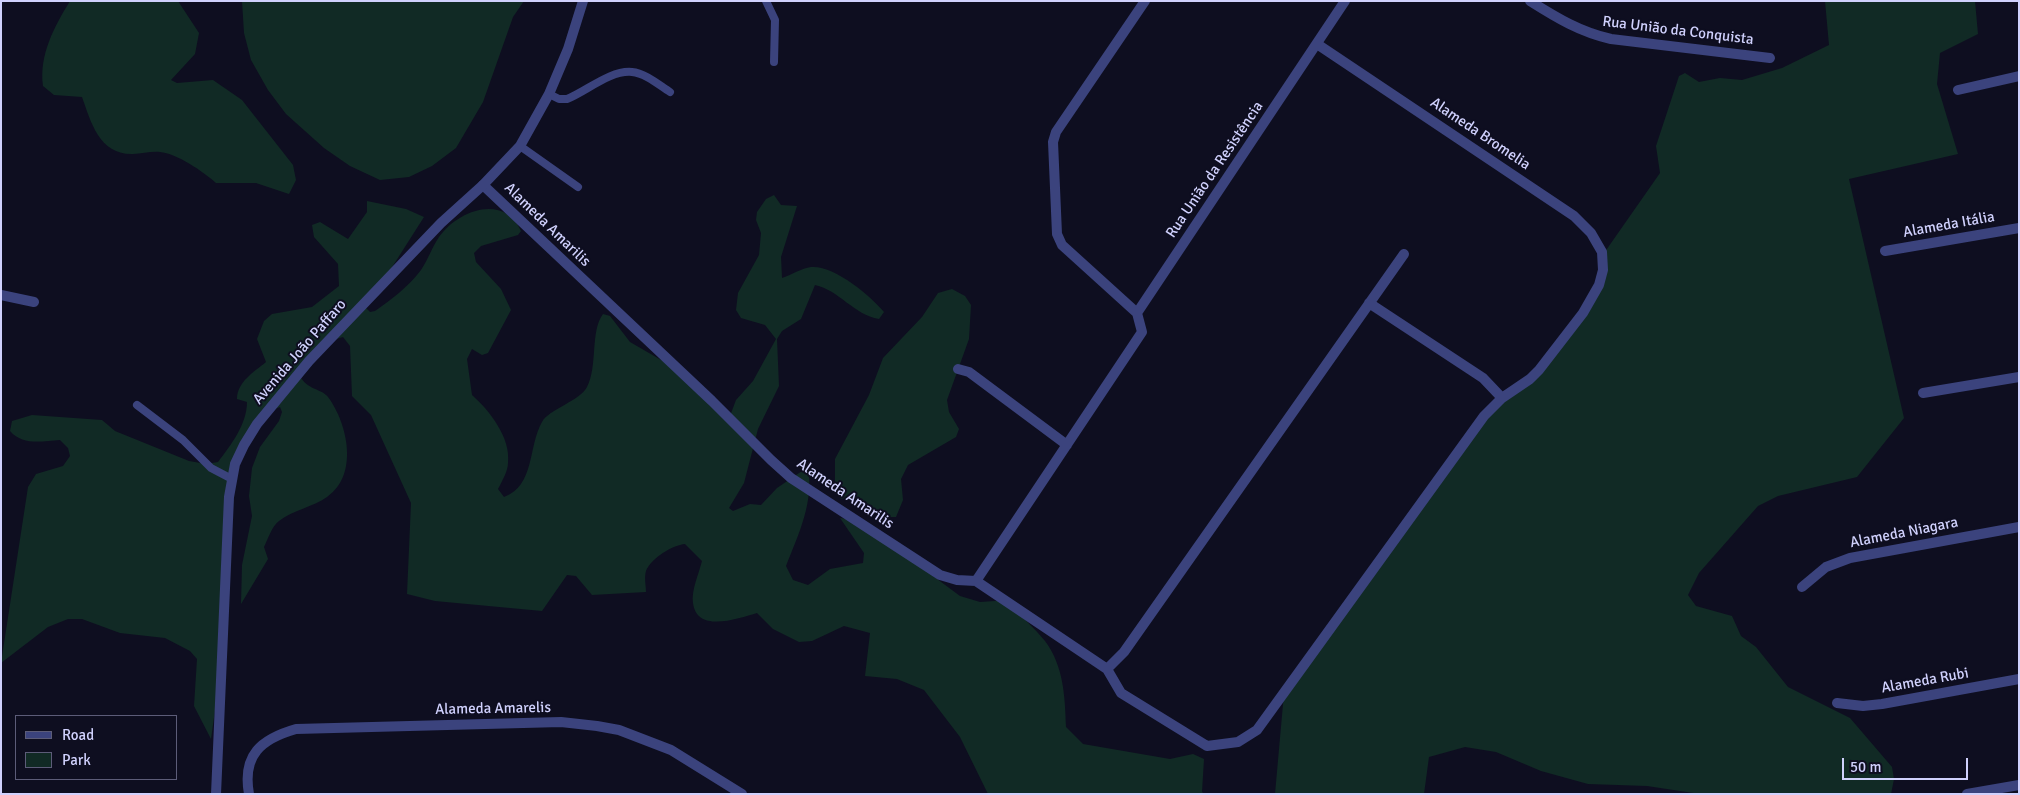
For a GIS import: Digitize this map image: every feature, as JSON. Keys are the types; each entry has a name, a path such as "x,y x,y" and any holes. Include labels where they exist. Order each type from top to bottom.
{"street":[{"name":"Avenida João Paffaro","path":"216,794 232,479 235,464 244,445 258,424 309,361 441,223 483,185 520,146 549,94 568,49 583,1"},
{"path":"976,581 1137,344 1142,332 1137,313 1062,246 1057,234 1053,142 1056,132 1145,1"},
{"path":"1318,44 1345,1"},
{"name":"Rua União da Conquista","path":"1530,1 1586,33 1611,39 1770,58"},
{"name":"Rua União da Resistência","path":"1137,313 1318,44"},
{"name":"Alameda Bromelia","path":"1238,742 1257,730 1484,416 1502,398 1530,379 1539,370 1583,313 1599,285 1603,270 1602,252 1591,233 1574,216 1318,44"},
{"path":"1958,90 2019,76"},
{"name":"Alameda Amarilis","path":"483,185 791,478 940,575 957,580 976,581 1107,669 1121,693 1207,746 1238,742"},
{"name":"Alameda Itália","path":"1885,252 2019,228"},
{"path":"1107,669 1124,652 1404,254"},
{"path":"1,295 34,302"},
{"path":"1369,303 1483,378 1502,398"},
{"path":"958,369 969,372 1067,445"},
{"path":"1923,394 2019,377"},
{"name":"Alameda Niagara","path":"1802,587 1826,567 1850,558 2019,527"},
{"name":"Alameda Rubi","path":"1836,703 1864,706 1882,704 2019,679"},
{"name":"Alameda Amarelis","path":"249,794 247,770 252,756 263,743 276,734 296,729 561,722 619,730 652,742 671,750 742,794"},
{"path":"1966,794 2019,785"}],"lane":[{"path":"766,1 775,20 774,62"},
{"path":"549,94 559,99 567,99 614,75 632,72 647,77 670,92"},
{"path":"520,146 578,187"},
{"path":"137,405 183,440 211,468 232,479"}],"green space":[{"path":"70,1 178,1 199,33 195,54 171,80 177,83 213,80 242,100 293,165 296,180 289,194 256,183 216,183 182,159 167,153 121,153 104,143 93,126 82,97 54,95 43,86 43,63 49,42 58,21"},
{"path":"242,1 524,1 513,17 483,102 456,148 432,166 409,177 380,180 350,166 324,148 286,114 268,90 251,60 244,33"},
{"path":"1825,1 1975,1 1978,34 1940,53 1937,84 1958,154 1849,179 1904,418 1857,477 1778,496 1758,506 1699,573 1688,595 1696,606 1732,616 1741,636 1756,647 1788,687 1850,718 1892,767 1894,779 1891,794 1700,794 1647,786 1588,784 1541,771 1496,752 1465,747 1429,757 1424,794 1275,794 1284,693 1502,398 1530,379 1599,285 1602,256 1660,173 1656,146 1679,76 1685,73 1699,82 1720,78 1742,80 1782,68 1829,45"},
{"path":"774,195 781,205 797,206 781,257 782,278 811,267 830,271 861,290 884,312 879,319 870,317 832,292 815,285 801,319 782,331 777,339 779,386 758,429 744,483 729,508 733,511 750,504 761,505 777,488 808,467 809,493 807,505 786,566 793,580 808,585 830,569 863,563 864,553 840,518 847,519 894,547 960,596 980,602 1010,600 1018,612 1045,641 1051,651 1062,682 1066,727 1083,744 1170,759 1193,754 1204,759 1202,792 1205,794 988,794 960,737 924,690 897,679 865,676 870,633 844,626 812,641 799,642 773,629 757,613 720,622 702,618 696,613 693,598 702,561 685,544 663,553 653,561 646,571 646,592 592,595 576,576 567,575 542,611 435,601 407,594 411,503 371,415 352,396 350,346 343,337 333,340 301,378 308,385 328,397 341,421 347,449 347,463 343,476 337,487 327,497 290,514 272,529 264,547 268,559 241,604 242,565 252,516 249,496 252,468 260,447 279,421 282,412 280,407 265,413 236,459 225,639 211,739 194,706 197,659 190,651 165,638 120,633 82,619 68,619 48,627 1,663 28,487 36,474 63,466 70,456 68,448 60,440 33,442 15,436 10,431 12,421 32,415 102,420 115,431 189,461 206,464 218,462 233,441 244,418 247,402 237,399 240,387 247,378 266,362 257,339 264,321 272,314 312,307 339,286 338,264 314,237 312,225 320,222 348,239 367,212 367,201 406,209 424,217 366,308 370,312 375,311 388,302 411,282 421,270 439,237 457,219 469,213 493,209 504,212 513,219 521,231 518,235 481,246 474,253 476,262 501,289 511,310 488,353 482,355 472,349 467,359 472,395 492,417 506,444 508,466 498,489 504,497 514,492 526,475 542,422 551,413 578,397 587,387 592,369 595,339 599,321 603,314 610,316 630,342 668,364 701,397 730,416 736,400 753,381 776,339 765,325 741,318 736,310 738,293 759,255 761,233 756,220 757,212 766,199"},
{"path":"952,289 965,296 971,305 969,339 947,400 949,412 959,429 956,437 908,465 901,479 903,500 896,517 884,517 853,497 841,499 835,491 835,459 869,395 883,358 922,317 938,293"}]}
